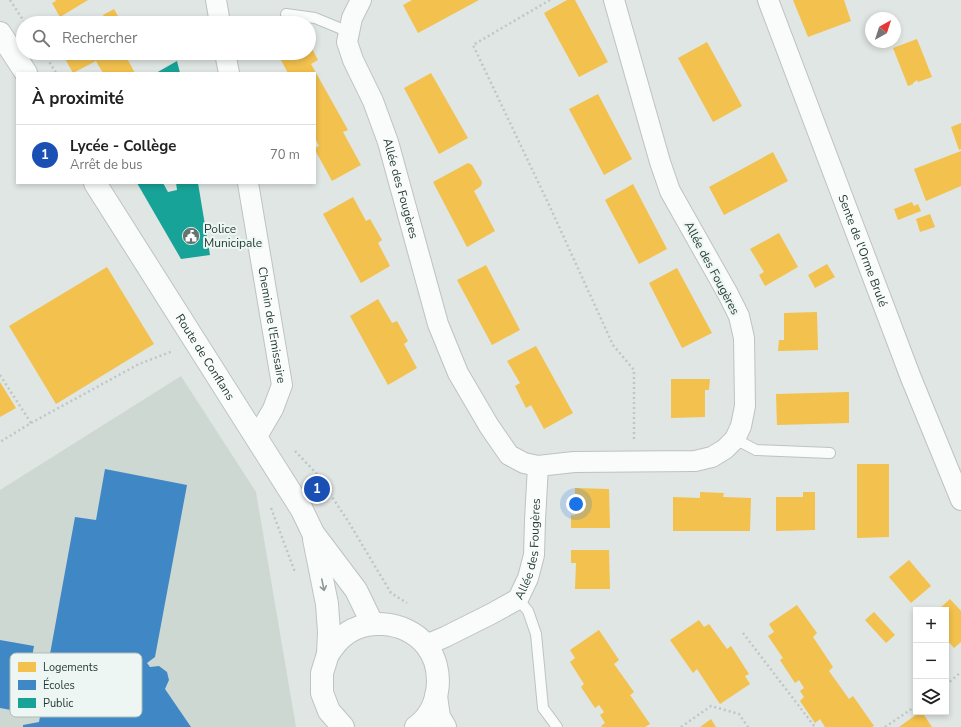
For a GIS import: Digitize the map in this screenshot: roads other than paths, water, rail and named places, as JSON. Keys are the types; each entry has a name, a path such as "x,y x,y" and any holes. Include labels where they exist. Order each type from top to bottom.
{"main road":[{"path":"0,33 16,58"},
{"path":"18,60 25,72"},
{"name":"Route de Conflans","path":"96,184 302,510 313,533"},
{"path":"313,533 356,590 372,624"},
{"path":"313,533 327,604 329,632 328,654 322,673 322,693 329,711 343,727"},
{"path":"328,654 339,639 354,629 372,624 392,625 411,632 426,645 434,661 438,679 436,696 439,717 445,727"},
{"path":"416,727 430,711 436,696"}],"street":[{"path":"216,0 219,16"},
{"name":"Allée des Fougères","path":"361,0 352,18 347,42 353,60 373,101 388,142 438,324 458,373 489,426 509,455 524,463 538,466 574,462 695,461 712,457 725,449 735,439 742,426 745,406 744,338 739,316 728,294 670,191 660,162 614,0"},
{"name":"Sente de l'Orme Brulé","path":"768,0 911,378 961,500"},
{"path":"226,60 229,72"},
{"name":"Chemin de l'Emissaire","path":"248,184 282,385 273,409 256,438"},
{"name":"Allée des Fougères","path":"426,645 485,617 518,599 528,578 534,555 538,466"}],"lane":[{"path":"286,14 300,16"},
{"path":"316,18 349,32"},
{"path":"735,439 756,450 830,453"},
{"path":"518,599 528,611 536,634 543,708 557,727"}],"place":[{"name":"Police Municipale","path":"191,236"},
{"name":"Lycée - Collège","path":"317,489"}]}
